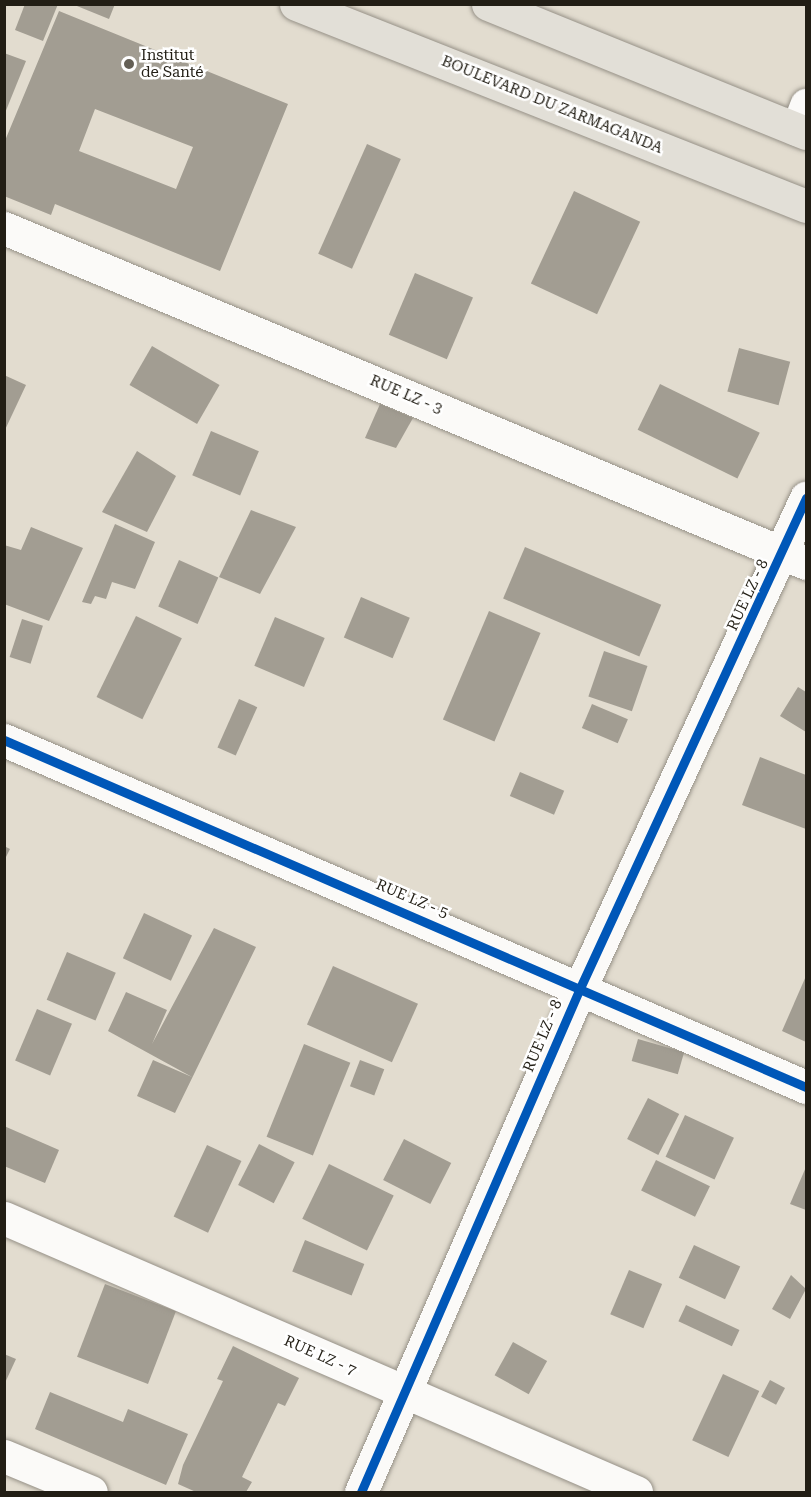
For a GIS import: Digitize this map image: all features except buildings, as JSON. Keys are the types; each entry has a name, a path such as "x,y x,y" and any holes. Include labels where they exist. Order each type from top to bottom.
{"main road":[{"name":"BOULEVARD DU ZARMAGANDA","path":"297,4 807,206"},
{"path":"488,4 803,123"}],"street":[{"name":"RUE LZ - 3","path":"4,228 795,558"},
{"name":"RUE LZ - 8","path":"361,1492 580,988 795,558 807,498"},
{"name":"RUE LZ - 5","path":"4,740 807,1087"},
{"name":"RUE LZ - 7","path":"4,1218 636,1492"},
{"path":"4,1456 91,1492"}],"cycle path":[{"path":"361,1492 580,988 806,498"},
{"path":"4,740 806,1087"}],"place":[{"name":"Institut de Santé","path":"129,64"}]}
